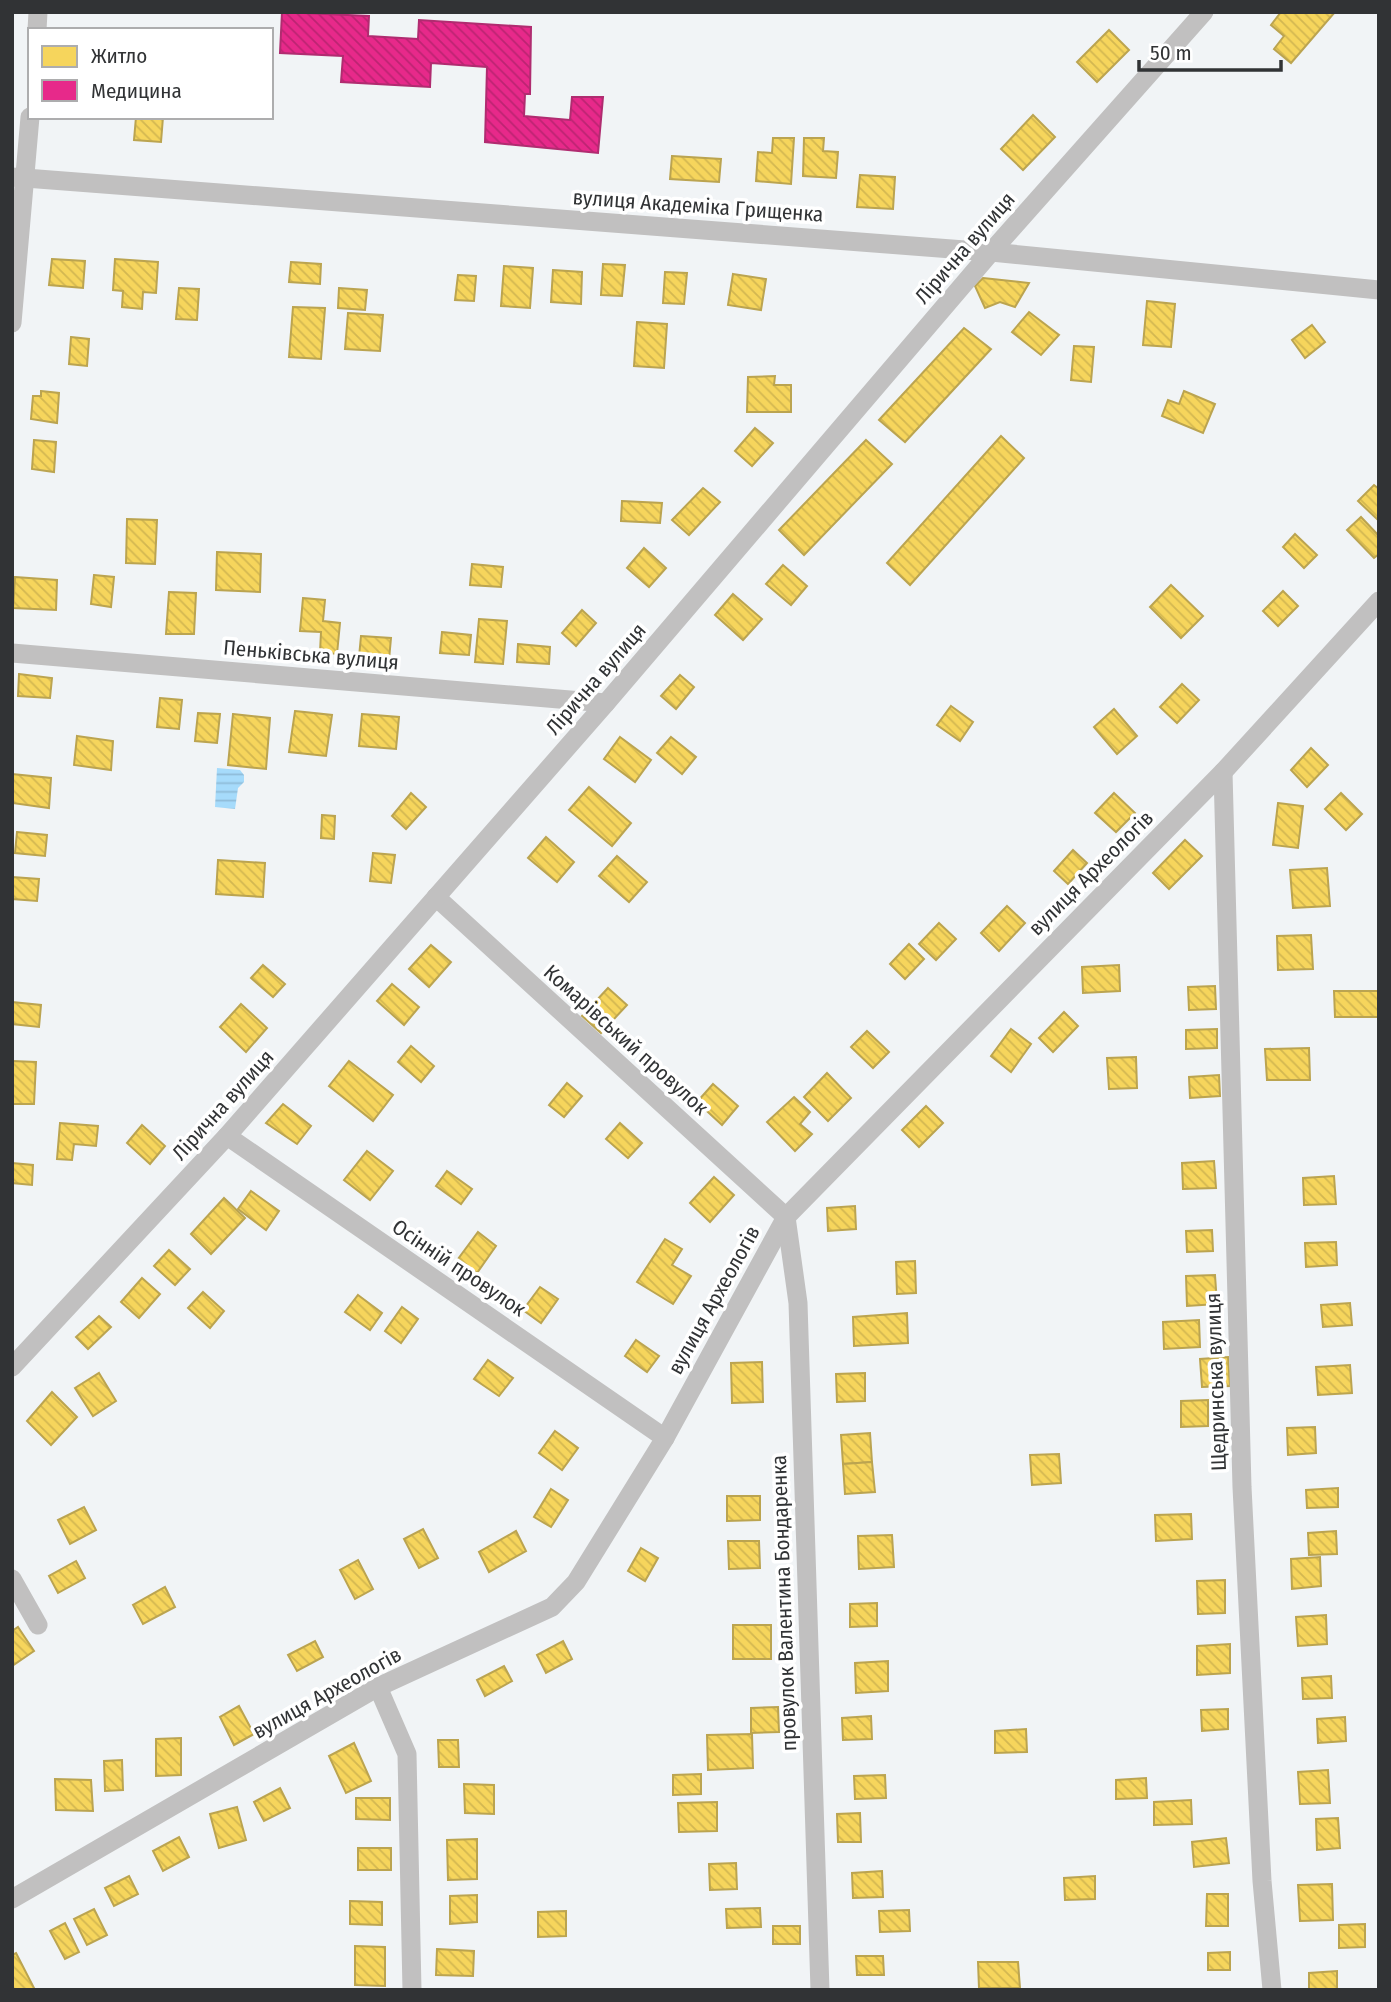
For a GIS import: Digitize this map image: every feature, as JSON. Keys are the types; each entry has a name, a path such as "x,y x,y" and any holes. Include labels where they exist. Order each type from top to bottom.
{"street":[{"name":"Лірична вулиця","path":"12,1367 227,1136 606,702 991,252 1204,12"},
{"path":"12,323 19,177 30,119"},
{"name":"вулиця Академіка Грищенка","path":"19,177 991,252 1377,289"},
{"name":"вулиця Археологів","path":"12,1899 378,1687 552,1607 576,1582 665,1438 786,1217 1223,772 1379,601"},
{"name":"Пеньківська вулиця","path":"12,653 606,702"},
{"name":"Щедринська вулиця","path":"1223,772 1242,1487 1262,1881 1272,1990"},
{"name":"Комарівський провулок","path":"436,897 786,1217"},
{"name":"Осінній провулок","path":"227,1136 665,1438"},
{"name":"провулок Валентина Бондаренка","path":"786,1217 797,1303 820,1990"},
{"path":"12,1579 38,1625"},
{"path":"378,1687 407,1754 412,1990"}],"water":[{"path":"217,768 240,770 244,775 244,782 238,788 235,809 215,807"}],"building: Житло":[{"path":"1281,12 1335,12 1291,63 1274,49 1284,36 1271,25"},
{"path":"1109,30 1129,50 1097,82 1077,62"},
{"path":"1033,115 1055,137 1023,170 1001,149"},
{"path":"136,119 163,119 161,142 134,140"},
{"path":"773,138 794,138 791,184 756,181 758,152 772,153"},
{"path":"804,138 824,138 823,151 838,152 836,178 803,176"},
{"path":"672,156 721,159 719,182 670,179"},
{"path":"860,175 895,177 893,209 857,207"},
{"path":"52,259 85,261 83,288 49,285"},
{"path":"115,259 158,262 156,293 143,292 142,309 122,307 123,291 113,290"},
{"path":"291,262 321,264 320,284 289,282"},
{"path":"603,264 625,265 622,296 601,295"},
{"path":"504,266 533,268 530,308 501,306"},
{"path":"553,270 582,272 581,304 551,302"},
{"path":"665,272 687,273 684,304 663,303"},
{"path":"733,274 766,279 761,310 728,305"},
{"path":"458,275 476,276 474,301 455,300"},
{"path":"983,278 1029,283 1015,307 1000,302 985,308 975,286"},
{"path":"179,288 199,289 197,320 176,319"},
{"path":"339,288 367,290 365,310 338,308"},
{"path":"1147,301 1175,304 1171,347 1143,345"},
{"path":"293,307 325,308 321,359 289,357"},
{"path":"1029,312 1059,335 1041,355 1012,332"},
{"path":"348,313 383,315 380,351 345,349"},
{"path":"637,322 667,324 664,368 634,366"},
{"path":"1312,325 1325,342 1305,358 1292,340"},
{"path":"964,328 991,349 905,442 879,420"},
{"path":"71,337 89,339 87,366 69,364"},
{"path":"1074,346 1094,347 1091,382 1071,380"},
{"path":"775,376 774,385 791,385 791,412 747,412 748,377"},
{"path":"41,391 59,393 57,423 31,419 33,396 41,396"},
{"path":"1184,391 1215,404 1203,433 1162,416 1168,400 1179,404"},
{"path":"755,428 773,443 752,466 735,451"},
{"path":"1001,436 1024,458 910,585 887,563"},
{"path":"34,440 56,442 54,472 32,469"},
{"path":"866,440 892,464 804,555 779,530"},
{"path":"1374,485 1379,489 1379,521 1358,501"},
{"path":"703,488 720,502 689,535 672,520"},
{"path":"622,501 662,503 660,523 621,521"},
{"path":"1361,517 1379,536 1379,554 1374,558 1347,530"},
{"path":"127,519 157,520 155,564 126,563"},
{"path":"1295,534 1317,555 1304,568 1283,547"},
{"path":"644,548 666,568 649,587 627,568"},
{"path":"217,552 261,554 260,592 216,590"},
{"path":"472,564 503,567 501,587 470,585"},
{"path":"783,565 807,586 791,605 766,584"},
{"path":"94,575 114,577 111,607 91,604"},
{"path":"15,577 57,580 56,610 13,608"},
{"path":"1171,585 1203,616 1181,638 1150,607"},
{"path":"1283,591 1298,606 1278,626 1263,611"},
{"path":"169,592 196,593 194,634 166,634"},
{"path":"733,594 762,619 743,640 715,615"},
{"path":"303,598 325,600 323,621 340,623 337,654 320,652 321,632 300,631"},
{"path":"582,610 596,623 576,646 562,633"},
{"path":"479,619 507,621 503,664 475,662"},
{"path":"442,632 471,635 469,655 440,653"},
{"path":"361,636 391,638 389,660 359,657"},
{"path":"518,644 550,647 549,664 517,662"},
{"path":"19,674 52,678 50,698 18,696"},
{"path":"680,675 694,687 676,709 661,696"},
{"path":"1182,684 1199,700 1177,723 1160,707"},
{"path":"160,698 182,700 179,729 157,727"},
{"path":"951,706 973,722 960,741 937,725"},
{"path":"1114,709 1137,736 1117,754 1094,727"},
{"path":"295,711 332,715 326,756 289,752"},
{"path":"198,713 220,714 217,743 195,741"},
{"path":"233,714 270,718 266,769 228,765"},
{"path":"362,714 399,717 396,749 359,746"},
{"path":"77,736 113,741 111,770 74,765"},
{"path":"620,737 651,760 635,782 604,759"},
{"path":"671,737 696,757 682,774 657,753"},
{"path":"1311,748 1328,765 1307,787 1291,770"},
{"path":"12,774 51,778 49,808 12,803"},
{"path":"589,787 631,823 612,846 569,810"},
{"path":"411,793 426,807 406,829 392,816"},
{"path":"1114,793 1135,813 1116,832 1095,813"},
{"path":"1341,793 1362,814 1346,830 1325,809"},
{"path":"1278,803 1303,806 1298,848 1273,845"},
{"path":"322,815 335,816 334,839 321,838"},
{"path":"17,832 47,835 45,856 15,853"},
{"path":"546,837 574,862 557,882 528,858"},
{"path":"1185,840 1202,856 1169,889 1153,873"},
{"path":"1073,850 1087,863 1068,884 1054,871"},
{"path":"373,853 395,855 391,883 370,881"},
{"path":"617,856 647,882 629,902 599,876"},
{"path":"218,860 265,863 263,897 216,894"},
{"path":"1327,868 1330,906 1293,908 1290,870"},
{"path":"12,877 39,879 37,901 12,899"},
{"path":"1007,906 1025,923 999,951 981,933"},
{"path":"939,923 956,939 936,960 919,944"},
{"path":"1311,935 1313,969 1278,970 1277,936"},
{"path":"909,944 924,959 905,979 890,964"},
{"path":"431,945 451,962 429,987 409,969"},
{"path":"263,965 285,984 273,997 251,978"},
{"path":"1119,965 1120,991 1083,993 1082,967"},
{"path":"392,984 419,1007 404,1025 377,1001"},
{"path":"1215,986 1216,1009 1189,1010 1188,987"},
{"path":"608,988 627,1005 601,1033 582,1016"},
{"path":"1334,991 1379,991 1379,1017 1335,1017"},
{"path":"12,1002 41,1005 39,1027 12,1024"},
{"path":"241,1004 267,1028 246,1052 220,1027"},
{"path":"1064,1012 1078,1026 1053,1052 1039,1038"},
{"path":"1011,1029 1031,1044 1011,1072 991,1056"},
{"path":"1217,1029 1217,1048 1186,1049 1186,1030"},
{"path":"867,1031 889,1052 873,1068 851,1047"},
{"path":"411,1046 434,1066 421,1082 398,1062"},
{"path":"1309,1048 1310,1080 1267,1080 1265,1049"},
{"path":"1136,1057 1137,1088 1109,1089 1107,1058"},
{"path":"12,1061 36,1062 34,1104 12,1104"},
{"path":"349,1061 393,1095 373,1121 329,1086"},
{"path":"827,1073 851,1098 828,1121 804,1097"},
{"path":"1219,1075 1220,1096 1190,1098 1189,1077"},
{"path":"567,1083 582,1096 564,1117 549,1105"},
{"path":"713,1084 738,1106 722,1125 697,1102"},
{"path":"794,1097 810,1112 800,1124 812,1134 795,1151 767,1122"},
{"path":"283,1104 311,1126 297,1144 266,1123"},
{"path":"926,1106 943,1123 919,1147 902,1130"},
{"path":"60,1123 98,1126 96,1146 74,1144 72,1160 57,1159"},
{"path":"620,1123 642,1143 628,1158 606,1139"},
{"path":"142,1125 165,1146 150,1164 127,1143"},
{"path":"367,1151 393,1171 370,1200 344,1180"},
{"path":"1214,1161 1216,1188 1183,1189 1182,1163"},
{"path":"12,1163 33,1165 32,1185 12,1183"},
{"path":"447,1171 472,1189 461,1204 436,1186"},
{"path":"1334,1176 1336,1204 1304,1205 1303,1178"},
{"path":"714,1177 734,1195 710,1222 690,1203"},
{"path":"251,1191 279,1211 266,1230 238,1209"},
{"path":"224,1198 245,1218 211,1254 191,1234"},
{"path":"855,1206 856,1229 828,1231 827,1208"},
{"path":"1212,1230 1213,1251 1187,1252 1186,1231"},
{"path":"478,1232 496,1246 477,1273 458,1259"},
{"path":"665,1239 682,1249 672,1265 691,1276 673,1304 637,1282"},
{"path":"1336,1242 1337,1265 1306,1267 1305,1243"},
{"path":"169,1250 190,1269 175,1285 154,1266"},
{"path":"915,1261 916,1293 897,1294 896,1262"},
{"path":"1215,1275 1217,1304 1187,1306 1186,1276"},
{"path":"142,1278 160,1294 139,1318 121,1302"},
{"path":"540,1287 558,1299 541,1323 523,1310"},
{"path":"203,1292 224,1311 210,1328 188,1308"},
{"path":"358,1295 382,1313 370,1330 345,1312"},
{"path":"1350,1303 1352,1325 1323,1327 1321,1305"},
{"path":"402,1307 418,1319 401,1343 385,1331"},
{"path":"907,1313 908,1343 854,1346 853,1317"},
{"path":"99,1316 111,1327 88,1349 76,1337"},
{"path":"1199,1320 1200,1347 1164,1349 1163,1322"},
{"path":"636,1340 659,1356 647,1372 625,1356"},
{"path":"1228,1357 1230,1386 1202,1387 1200,1359"},
{"path":"488,1360 513,1378 499,1396 474,1379"},
{"path":"762,1362 763,1402 732,1403 731,1363"},
{"path":"1350,1365 1352,1393 1318,1395 1316,1367"},
{"path":"99,1373 116,1401 93,1416 75,1388"},
{"path":"865,1373 865,1401 837,1402 836,1374"},
{"path":"52,1392 77,1417 51,1445 27,1421"},
{"path":"1208,1400 1208,1426 1181,1427 1181,1401"},
{"path":"1315,1427 1316,1453 1288,1455 1287,1428"},
{"path":"555,1431 578,1448 562,1470 539,1453"},
{"path":"870,1433 872,1462 843,1464 841,1435"},
{"path":"1059,1454 1061,1483 1032,1485 1030,1455"},
{"path":"872,1462 875,1492 845,1494 843,1464"},
{"path":"1338,1488 1338,1507 1307,1508 1306,1490"},
{"path":"551,1489 568,1500 551,1527 534,1517"},
{"path":"727,1496 760,1496 760,1520 727,1521"},
{"path":"84,1507 96,1530 70,1544 58,1520"},
{"path":"1191,1514 1192,1539 1156,1541 1155,1515"},
{"path":"423,1529 438,1558 419,1568 404,1539"},
{"path":"516,1531 526,1551 489,1572 479,1552"},
{"path":"1336,1531 1337,1554 1309,1555 1308,1533"},
{"path":"892,1535 894,1567 859,1569 858,1536"},
{"path":"728,1541 759,1541 760,1568 729,1569"},
{"path":"641,1548 658,1558 645,1581 628,1571"},
{"path":"1320,1557 1321,1586 1292,1589 1291,1559"},
{"path":"358,1560 373,1589 355,1599 340,1570"},
{"path":"76,1561 85,1578 58,1593 49,1576"},
{"path":"1225,1580 1225,1613 1198,1614 1197,1581"},
{"path":"165,1587 175,1607 143,1624 133,1605"},
{"path":"877,1603 877,1626 850,1627 850,1604"},
{"path":"1326,1615 1327,1644 1298,1646 1296,1617"},
{"path":"733,1625 771,1625 771,1659 733,1659"},
{"path":"18,1627 34,1651 12,1666 12,1631"},
{"path":"315,1641 323,1657 297,1671 288,1655"},
{"path":"563,1641 572,1659 546,1673 537,1655"},
{"path":"1230,1644 1230,1673 1197,1675 1197,1646"},
{"path":"888,1661 888,1691 856,1693 855,1663"},
{"path":"504,1666 512,1681 485,1696 477,1680"},
{"path":"1331,1676 1332,1698 1303,1699 1302,1678"},
{"path":"239,1706 254,1734 234,1745 220,1717"},
{"path":"778,1707 779,1732 751,1733 751,1708"},
{"path":"1228,1709 1228,1729 1202,1731 1201,1710"},
{"path":"871,1716 872,1739 843,1740 842,1718"},
{"path":"1345,1717 1346,1741 1318,1743 1317,1719"},
{"path":"1026,1729 1027,1752 995,1753 995,1731"},
{"path":"752,1734 753,1768 708,1770 707,1735"},
{"path":"181,1738 181,1775 156,1776 156,1739"},
{"path":"438,1740 458,1740 459,1767 439,1767"},
{"path":"354,1743 371,1781 346,1793 329,1756"},
{"path":"122,1760 123,1790 105,1791 104,1761"},
{"path":"1328,1770 1330,1803 1300,1804 1298,1772"},
{"path":"701,1774 701,1794 673,1795 673,1775"},
{"path":"885,1775 886,1798 855,1799 854,1776"},
{"path":"1146,1778 1147,1798 1116,1799 1116,1780"},
{"path":"55,1779 91,1780 93,1811 56,1810"},
{"path":"464,1784 494,1785 494,1814 465,1813"},
{"path":"280,1788 290,1808 264,1821 254,1802"},
{"path":"356,1798 390,1798 390,1820 356,1819"},
{"path":"1191,1800 1192,1824 1154,1825 1154,1802"},
{"path":"717,1802 717,1831 679,1832 678,1803"},
{"path":"237,1807 246,1840 219,1848 210,1814"},
{"path":"860,1813 861,1842 838,1842 837,1814"},
{"path":"1338,1818 1340,1848 1317,1850 1316,1819"},
{"path":"179,1837 189,1857 163,1871 153,1851"},
{"path":"1226,1838 1229,1863 1194,1867 1192,1842"},
{"path":"477,1839 477,1879 448,1880 447,1840"},
{"path":"358,1848 391,1848 391,1870 358,1870"},
{"path":"736,1863 737,1889 710,1890 709,1864"},
{"path":"882,1871 883,1897 853,1898 852,1873"},
{"path":"129,1876 138,1894 114,1906 105,1888"},
{"path":"1095,1876 1095,1899 1065,1900 1064,1878"},
{"path":"1332,1884 1333,1920 1300,1921 1298,1885"},
{"path":"1207,1894 1228,1894 1228,1926 1206,1926"},
{"path":"477,1895 477,1922 450,1924 450,1896"},
{"path":"350,1901 382,1902 382,1925 350,1924"},
{"path":"760,1908 761,1927 727,1928 726,1909"},
{"path":"94,1909 107,1935 87,1945 74,1919"},
{"path":"909,1910 910,1931 880,1932 879,1911"},
{"path":"566,1911 566,1936 538,1937 538,1912"},
{"path":"65,1923 79,1952 65,1959 50,1931"},
{"path":"1365,1924 1365,1947 1339,1948 1339,1925"},
{"path":"773,1926 800,1926 800,1944 773,1944"},
{"path":"355,1946 385,1947 385,1986 355,1985"},
{"path":"437,1949 474,1951 473,1976 436,1975"},
{"path":"1230,1952 1230,1970 1208,1970 1208,1953"},
{"path":"16,1953 35,1990 12,1990 12,1955"},
{"path":"856,1956 883,1956 884,1975 857,1975"},
{"path":"978,1962 1018,1962 1020,1988 979,1988"},
{"path":"1337,1971 1337,1990 1309,1990 1309,1973"}],"building: Медицина":[{"path":"282,12 369,16 368,36 418,39 419,20 531,27 530,94 525,94 524,116 570,120 572,97 603,97 598,153 485,142 487,67 431,63 430,87 341,82 343,56 280,53"}]}
